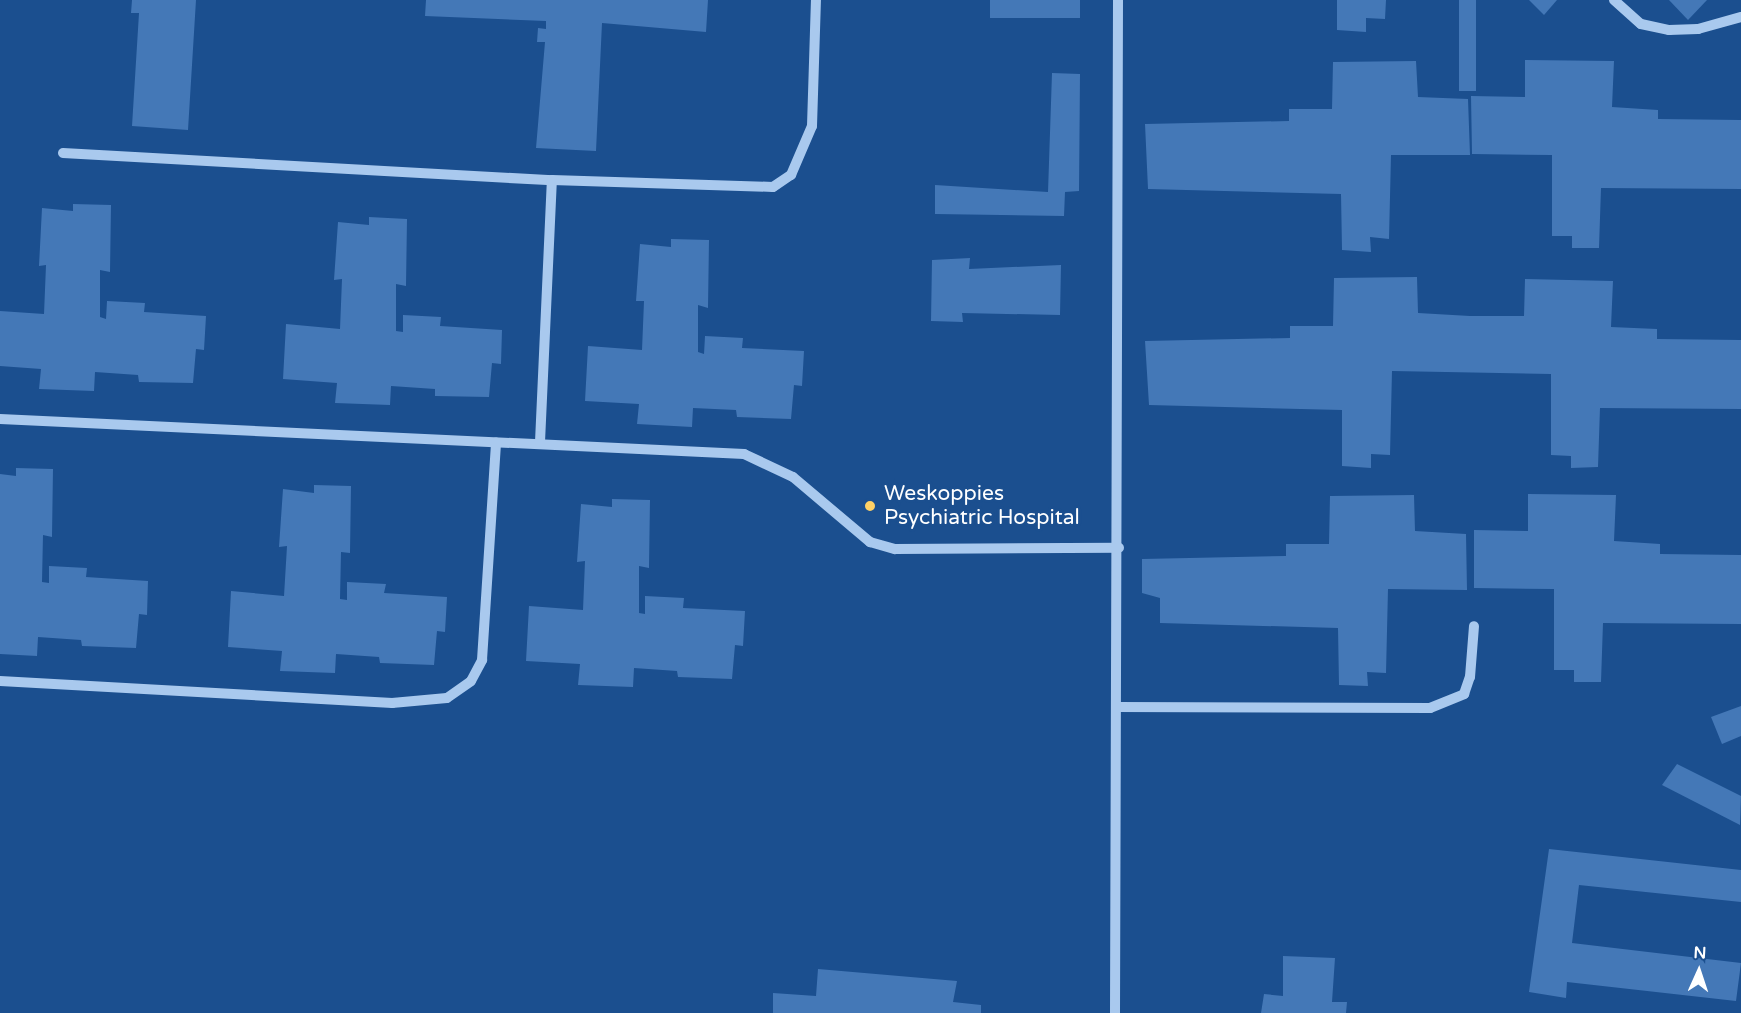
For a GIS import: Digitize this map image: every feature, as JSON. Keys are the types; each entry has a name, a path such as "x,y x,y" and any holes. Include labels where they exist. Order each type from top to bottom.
{"street":[{"path":"63,153 552,180 763,188 785,181 802,156 812,126 816,0"},
{"path":"1115,1013 1119,549 1118,0"},
{"path":"1614,0 1641,24 1669,30 1698,29 1741,18"},
{"path":"540,442 552,180"},
{"path":"0,419 496,442 540,442 744,454 793,477 870,542 896,549 1119,549"},
{"path":"0,681 392,703 447,698 471,681 482,660 496,442"},
{"path":"1116,707 1430,708 1464,694 1470,677 1474,626"}],"building":[{"path":"132,0 196,0 188,130 132,126 139,13 131,13"},
{"path":"426,0 708,0 706,32 602,23 596,151 536,148 545,42 537,42 538,28 546,29 546,21 425,16"},
{"path":"990,0 1080,0 1080,18 990,18"},
{"path":"1337,0 1386,0 1385,19 1366,18 1366,32 1337,30"},
{"path":"1459,0 1476,0 1476,91 1459,91"},
{"path":"1529,0 1557,0 1544,15"},
{"path":"1669,0 1707,0 1688,20"},
{"path":"1525,60 1614,61 1612,107 1658,110 1658,119 1741,120 1741,189 1601,188 1599,248 1572,248 1572,236 1552,236 1552,155 1472,154 1471,96 1525,97"},
{"path":"1416,61 1418,97 1468,99 1470,155 1391,155 1389,239 1370,237 1371,252 1342,250 1341,194 1148,189 1145,124 1289,121 1289,109 1332,109 1333,62"},
{"path":"1052,73 1080,74 1079,191 1065,192 1064,216 935,214 935,185 1048,192"},
{"path":"73,204 111,205 110,272 100,270 100,317 106,319 107,301 145,303 144,312 206,316 204,350 196,349 193,383 139,382 138,375 95,372 94,391 39,389 41,369 0,366 0,311 44,314 46,265 39,266 42,208 73,211"},
{"path":"369,217 407,219 406,286 396,284 396,331 403,332 403,315 441,317 440,326 502,330 501,364 492,363 489,397 435,396 435,389 391,386 390,405 335,403 337,383 283,379 286,324 340,329 342,279 334,280 338,222 369,225"},
{"path":"671,239 709,240 708,308 698,305 698,352 704,354 705,336 743,338 742,348 804,351 802,386 794,385 791,419 737,417 736,410 693,408 692,427 637,424 639,404 585,401 588,346 642,350 644,301 636,301 640,244 671,247"},
{"path":"970,258 969,269 1061,265 1060,315 962,313 963,322 931,321 932,260"},
{"path":"1417,277 1418,313 1470,316 1524,316 1525,279 1613,281 1611,327 1657,329 1657,339 1741,340 1741,409 1600,408 1598,467 1571,468 1571,456 1551,455 1551,374 1392,371 1390,455 1371,454 1371,468 1342,466 1342,410 1149,405 1145,341 1290,338 1290,326 1333,326 1334,278"},
{"path":"16,468 53,469 52,537 43,535 42,582 49,583 49,566 87,568 86,577 148,581 147,615 139,614 136,648 82,646 81,640 38,637 37,656 0,654 0,474 16,476"},
{"path":"314,485 351,486 350,553 341,552 340,599 347,600 347,582 386,584 384,593 447,597 445,632 437,631 434,665 380,663 379,657 336,654 335,673 280,671 282,651 228,647 231,591 284,596 287,546 279,547 283,489 314,493"},
{"path":"1528,494 1616,495 1614,541 1660,544 1660,554 1741,555 1741,624 1603,623 1601,682 1574,682 1574,670 1554,670 1554,589 1474,588 1474,530 1528,531"},
{"path":"1414,495 1415,531 1466,534 1467,590 1388,589 1386,673 1367,672 1368,686 1339,685 1338,628 1160,623 1160,598 1142,593 1142,559 1286,556 1286,544 1329,544 1330,496"},
{"path":"612,499 650,500 649,568 639,566 639,613 645,614 645,596 684,598 683,608 745,611 743,646 735,645 732,679 678,677 677,671 634,668 633,687 578,685 580,664 526,661 529,606 583,610 585,561 577,562 581,504 612,507"},
{"path":"1741,706 1741,736 1722,744 1711,717"},
{"path":"1677,764 1741,796 1740,825 1662,785"},
{"path":"1549,849 1741,870 1741,902 1579,885 1572,943 1741,963 1736,1001 1567,982 1566,998 1529,992"},
{"path":"1283,956 1335,958 1332,1002 1347,1002 1346,1013 1261,1013 1264,994 1283,996"},
{"path":"818,969 957,981 953,1002 981,1005 981,1013 773,1013 773,993 816,996"}],"place":[{"name":"Weskoppies Psychiatric Hospital","path":"870,506"}]}
